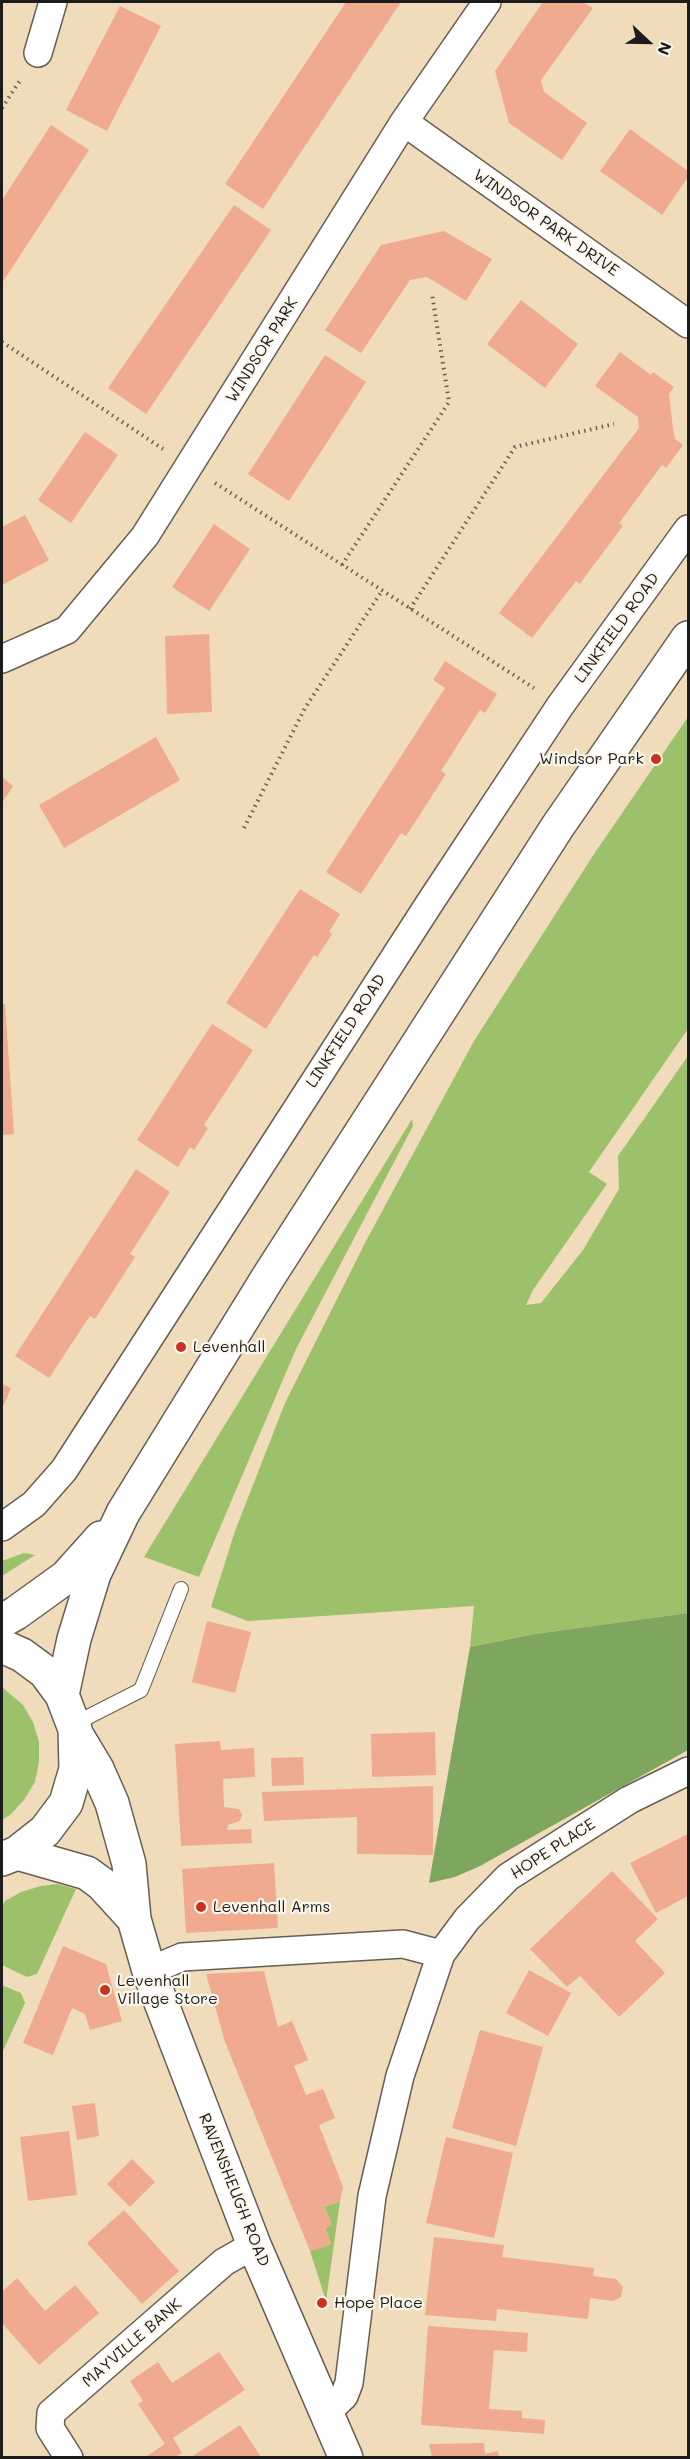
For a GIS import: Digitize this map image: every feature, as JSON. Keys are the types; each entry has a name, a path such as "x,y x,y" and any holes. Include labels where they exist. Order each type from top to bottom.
{"main road":[{"path":"9,1856 45,1831 66,1803 76,1769 71,1718 74,1639 94,1574 123,1513 269,1276 558,826 688,638"},
{"path":"2,1621 66,1576 123,1513"},
{"name":"RAVENSHEUGH ROAD","path":"2,1646 22,1655 45,1672 71,1718 112,1803 129,1864 134,1919 149,1971 254,2245 346,2457"},
{"name":"RAVENSHEUGH ROAD","path":"9,1856 87,1873 102,1884 134,1919"}],"street":[{"path":"38,53 53,2"},
{"name":"WINDSOR PARK","path":"2,659 67,630 145,537 404,122 487,2"},
{"name":"WINDSOR PARK DRIVE","path":"404,122 688,324"},
{"name":"LINKFIELD ROAD","path":"2,1527 34,1504 64,1470 431,901 560,706 688,530"},
{"name":"HOPE PLACE","path":"327,2412 344,2396 349,2383 372,2196 399,2076 441,1954 467,1919 508,1877 629,1800 688,1771"},
{"path":"149,1971 182,1957 380,1945 403,1944 441,1954"},
{"name":"MAYVILLE BANK","path":"69,2457 50,2428 51,2413 224,2262 254,2245"}],"lane":[{"path":"71,1718 141,1690 181,1589"}],"path":[{"path":"342,565 449,402 432,294"},
{"path":"2,342 190,467 560,706"},
{"path":"410,609 515,447 614,424"},
{"path":"244,828 305,708 382,591"}],"green space":[{"path":"688,717 688,1029 589,1172 607,1184 533,1290 526,1305 541,1303 583,1250 619,1189 618,1156 688,1056 688,1613 535,1634 470,1647 474,1606 248,1621 211,1607 235,1531 285,1403 366,1241 474,1041 594,854"},
{"path":"412,1119 413,1126 296,1349 199,1577 144,1557"},
{"path":"24,1553 35,1555 2,1576 2,1561"},
{"path":"688,1613 688,1750 480,1866 455,1877 429,1883 470,1647 535,1634"},
{"path":"2,1687 23,1705 33,1722 39,1742 39,1762 35,1782 24,1800 2,1820"},
{"path":"57,1884 76,1889 37,1974 27,1977 2,1965 2,1906 5,1901 21,1892"},
{"path":"2,1985 21,1993 25,2003 2,2053"},
{"path":"340,2201 326,2301 310,2251 331,2244 325,2228 332,2225 324,2207"}],"building":[{"path":"346,2 401,2 263,209 225,184"},
{"path":"543,2 582,2 593,8 541,80 544,92 587,123 562,160 509,123 495,71"},
{"path":"120,6 161,26 107,131 66,110"},
{"path":"51,125 89,150 2,283 2,200"},
{"path":"630,129 688,171 688,177 662,215 600,171"},
{"path":"234,205 271,230 146,414 108,388"},
{"path":"444,231 492,259 466,301 427,277 410,280 361,353 325,330 381,245"},
{"path":"521,300 578,344 545,388 487,344"},
{"path":"620,352 651,375 653,372 674,387 669,394 673,429 675,439 683,445 666,468 662,465 619,523 623,526 580,584 576,581 532,638 499,613 639,428 638,417 595,386"},
{"path":"325,355 366,382 289,501 248,474"},
{"path":"85,432 118,455 71,523 38,500"},
{"path":"25,515 49,560 2,585 2,527"},
{"path":"214,524 250,549 209,611 172,587"},
{"path":"209,634 212,712 167,714 165,636"},
{"path":"445,661 497,694 485,713 480,710 441,771 446,774 406,836 401,833 361,894 326,872 445,688 433,680"},
{"path":"156,737 180,780 64,848 39,805"},
{"path":"2,777 13,786 2,803"},
{"path":"300,889 340,914 329,932 332,934 317,957 314,955 266,1029 226,1003"},
{"path":"2,1004 5,1004 14,1134 2,1135"},
{"path":"212,1024 253,1050 204,1125 208,1128 194,1150 190,1147 178,1167 137,1140"},
{"path":"136,1169 170,1192 130,1254 135,1257 95,1319 90,1316 49,1378 15,1356"},
{"path":"2,1384 11,1388 2,1409"},
{"path":"207,1621 251,1632 235,1693 192,1682"},
{"path":"435,1732 436,1775 372,1777 371,1734"},
{"path":"220,1741 221,1750 254,1748 255,1777 223,1779 224,1807 239,1809 242,1815 240,1821 228,1825 227,1830 251,1829 252,1843 181,1846 175,1744"},
{"path":"303,1757 304,1785 272,1786 271,1758"},
{"path":"433,1786 433,1855 357,1854 357,1817 264,1821 262,1792"},
{"path":"688,1834 688,1896 656,1913 630,1863"},
{"path":"274,1863 278,1928 186,1933 182,1869"},
{"path":"612,1871 658,1919 635,1941 665,1973 619,2017 580,1976 567,1987 530,1949"},
{"path":"63,1946 106,1964 122,2021 90,2030 85,2014 72,2008 53,2055 23,2043"},
{"path":"529,1970 571,1993 548,2036 506,2013"},
{"path":"264,1971 278,2027 292,2021 308,2060 294,2066 306,2095 323,2089 335,2118 319,2125 343,2187 340,2201 324,2207 332,2225 325,2228 331,2244 310,2251 225,2042 206,1974"},
{"path":"480,2030 543,2047 516,2146 452,2128"},
{"path":"95,2103 99,2136 77,2140 72,2106"},
{"path":"69,2131 77,2195 28,2201 20,2137"},
{"path":"446,2137 513,2153 494,2238 426,2223"},
{"path":"132,2159 155,2182 130,2207 107,2184"},
{"path":"124,2210 179,2271 142,2304 87,2243"},
{"path":"434,2237 504,2245 502,2257 594,2268 593,2276 616,2279 623,2287 621,2297 613,2301 590,2298 588,2319 497,2309 496,2321 425,2315"},
{"path":"17,2278 45,2311 75,2285 99,2313 39,2365 2,2323 2,2292"},
{"path":"428,2326 528,2333 527,2352 494,2350 489,2409 522,2411 522,2418 545,2420 544,2434 421,2425"},
{"path":"219,2352 245,2390 173,2438 182,2453 175,2457 148,2457 165,2444 138,2404 143,2401 130,2381 158,2362 172,2383"},
{"path":"240,2425 261,2457 191,2457"},
{"path":"484,2443 485,2454 498,2451 499,2457 432,2457 429,2444"}],"place":[{"name":"Windsor Park","path":"656,759"},
{"name":"Levenhall","path":"181,1347"},
{"name":"Levenhall Arms","path":"201,1907"},
{"name":"Levenhall Village Store","path":"105,1990"},
{"name":"Hope Place","path":"322,2303"}]}
